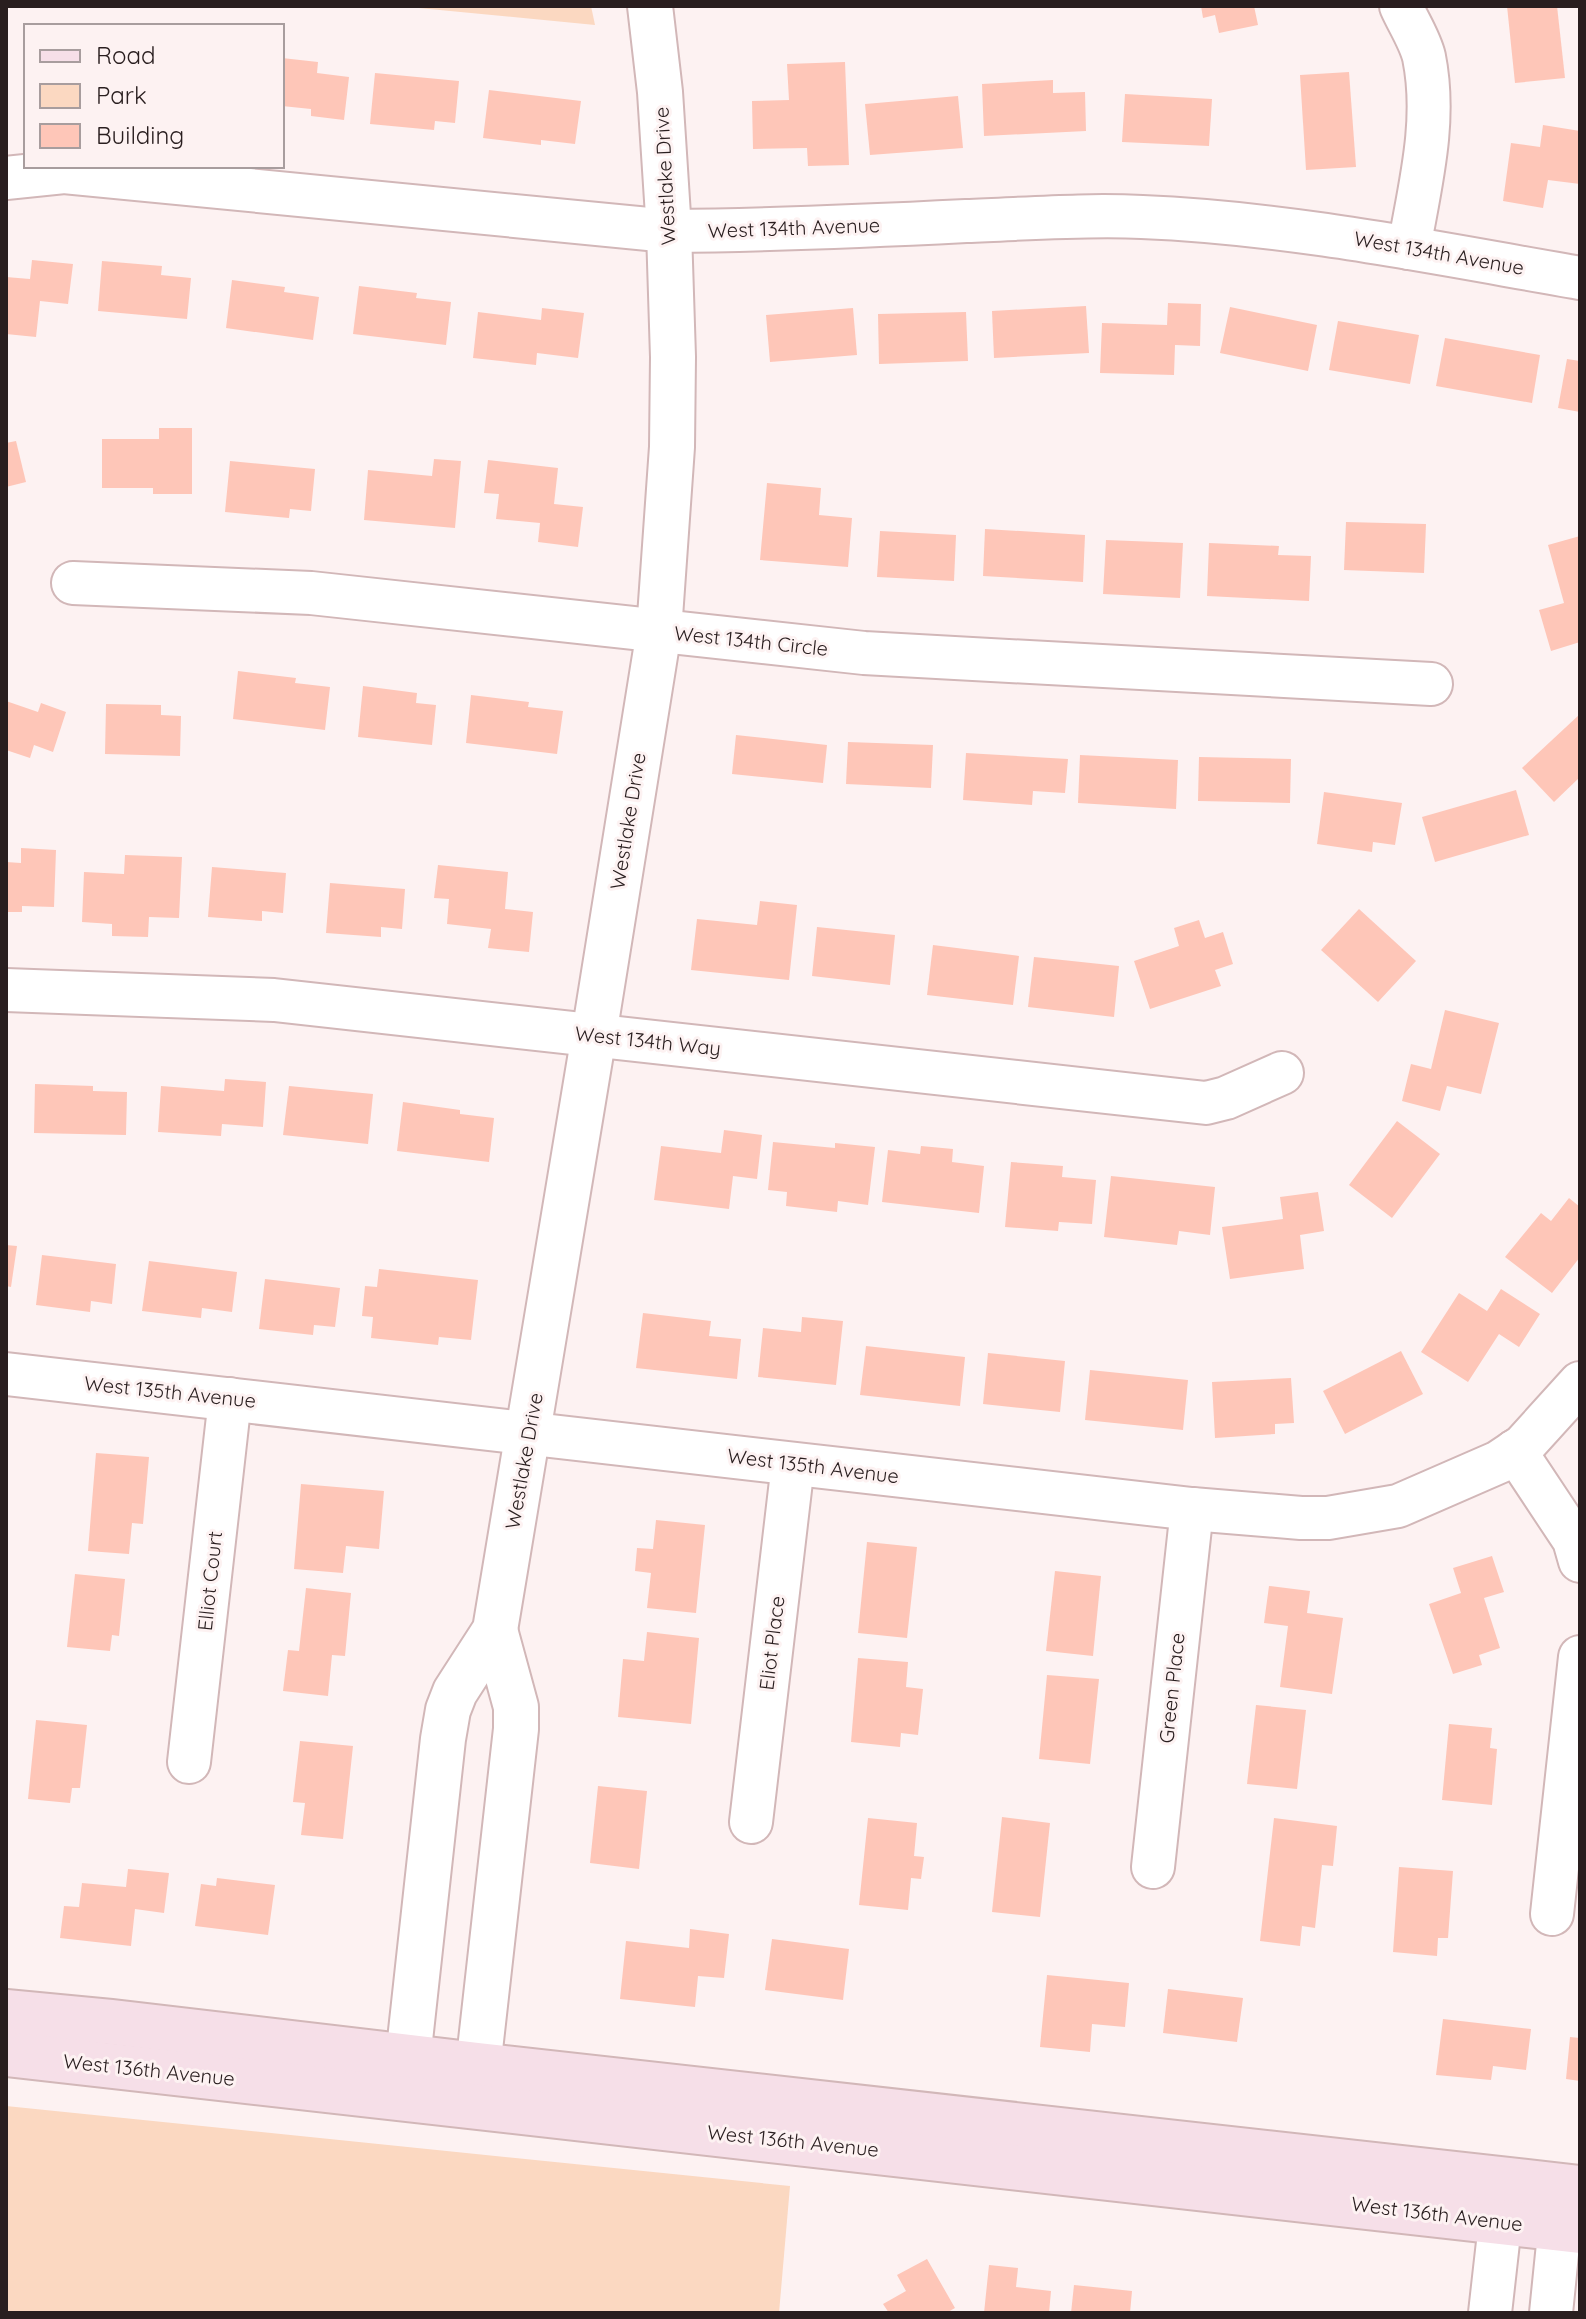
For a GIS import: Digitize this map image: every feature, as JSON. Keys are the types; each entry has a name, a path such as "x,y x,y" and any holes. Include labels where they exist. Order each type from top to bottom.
{"main road":[{"name":"West 136th Avenue","path":"6,2012 111,2022 406,2077"},
{"name":"West 136th Avenue","path":"6,2054 406,2077 1503,2201 1570,2230"},
{"name":"West 136th Avenue","path":"1503,2201 1572,2187"}],"street":[{"name":"Westlake Drive","path":"406,2077 448,1710 455,1692 495,1630 659,631 672,447 673,357 660,92 650,6"},
{"path":"1401,6 1423,54 1429,93 1429,128 1409,248"},
{"name":"West 134th Avenue","path":"6,178 64,172 669,231 1078,216 1225,221 1339,236 1580,278"},
{"name":"West 134th Circle","path":"73,583 311,593 864,653 1431,684"},
{"name":"West 134th Way","path":"6,990 274,1000 1206,1103 1226,1098 1282,1073"},
{"name":"West 135th Avenue","path":"6,1374 1192,1509 1301,1518 1357,1515 1398,1506 1499,1462 1523,1446 1580,1383"},
{"name":"Elliot Court","path":"189,1762 230,1399"},
{"path":"1515,1451 1574,1540 1580,1561"},
{"name":"Eliot Place","path":"751,1822 793,1464"},
{"name":"Green Place","path":"1153,1867 1192,1509"},
{"name":"Westlake Drive","path":"476,2085 516,1729 516,1707 495,1630"},
{"path":"1552,1914 1580,1657"},
{"path":"1551,2313 1570,2230 1572,2187"},
{"path":"1490,2313 1503,2201"}],"green space":[{"path":"398,6 591,6 595,25"},
{"path":"6,2106 790,2186 779,2313 6,2313"}],"building":[{"path":"1201,6 1254,6 1258,25 1219,33 1215,15 1203,18"},
{"path":"1507,6 1557,6 1565,78 1515,83"},
{"path":"284,58 318,62 317,73 349,77 344,120 311,116 311,109 284,106"},
{"path":"845,62 849,165 808,166 807,148 753,149 752,101 789,100 787,64"},
{"path":"1349,72 1356,167 1306,170 1300,75"},
{"path":"375,73 459,81 455,123 435,121 434,130 370,124"},
{"path":"1053,80 1053,93 1085,92 1086,131 984,136 982,84"},
{"path":"489,90 581,101 575,144 541,140 541,145 483,138"},
{"path":"1125,94 1212,99 1209,146 1122,142"},
{"path":"958,96 963,148 870,155 865,104"},
{"path":"1543,125 1580,131 1580,184 1548,180 1543,208 1503,201 1511,143 1540,147"},
{"path":"32,260 73,264 68,304 40,301 36,337 6,334 6,277 30,279"},
{"path":"102,261 162,266 161,275 191,278 187,319 98,311"},
{"path":"232,280 285,287 284,292 319,297 313,340 226,328"},
{"path":"359,286 417,293 416,298 451,302 446,345 353,334"},
{"path":"1168,303 1201,304 1200,346 1175,345 1174,375 1100,373 1102,323 1167,325"},
{"path":"1086,306 1089,353 994,358 992,311"},
{"path":"1230,307 1317,325 1308,371 1220,353"},
{"path":"542,308 584,313 578,358 537,353 536,365 473,358 478,312 541,320"},
{"path":"853,308 857,355 770,362 766,315"},
{"path":"966,312 968,361 879,364 878,314"},
{"path":"1338,321 1419,335 1410,384 1329,370"},
{"path":"1445,338 1540,355 1532,403 1436,386"},
{"path":"1567,359 1580,361 1580,412 1558,408"},
{"path":"159,428 192,428 192,494 153,494 153,488 102,488 102,439 159,439"},
{"path":"16,441 26,482 6,487 6,443"},
{"path":"434,459 461,461 455,528 364,520 368,470 432,476"},
{"path":"488,460 558,468 554,504 583,507 578,547 538,542 540,523 496,519 499,494 484,493"},
{"path":"230,461 315,469 311,511 290,509 289,518 225,512"},
{"path":"767,483 821,488 819,515 852,518 848,567 760,560"},
{"path":"1346,522 1426,524 1424,573 1344,570"},
{"path":"985,529 1085,535 1083,582 983,576"},
{"path":"880,531 956,535 954,581 877,577"},
{"path":"1580,536 1580,642 1551,651 1539,610 1564,603 1548,545"},
{"path":"1106,540 1183,543 1180,598 1103,594"},
{"path":"1209,543 1279,546 1278,555 1311,556 1309,601 1207,596"},
{"path":"238,671 296,678 295,683 330,687 325,730 233,719"},
{"path":"363,686 417,693 416,703 436,705 432,745 358,737"},
{"path":"471,695 529,702 528,707 563,711 557,754 466,743"},
{"path":"6,701 38,712 41,703 66,712 53,752 34,745 30,758 6,750"},
{"path":"106,704 161,705 161,715 181,716 180,756 105,754"},
{"path":"1580,714 1580,777 1554,802 1522,768"},
{"path":"736,735 827,745 823,783 732,774"},
{"path":"848,742 933,745 931,788 846,784"},
{"path":"966,753 1068,759 1065,793 1033,791 1032,805 963,800"},
{"path":"1080,755 1178,760 1176,809 1078,803"},
{"path":"1199,757 1291,759 1290,803 1198,801"},
{"path":"1516,790 1529,835 1435,862 1422,817"},
{"path":"1324,792 1402,803 1395,845 1373,842 1372,852 1317,844"},
{"path":"21,848 56,850 54,907 22,906 22,912 6,912 6,862 21,863"},
{"path":"125,855 182,857 179,918 149,917 148,937 112,936 112,924 82,922 84,872 124,874"},
{"path":"438,865 508,872 505,909 533,912 529,952 488,948 491,929 447,924 449,899 434,898"},
{"path":"212,867 286,873 283,913 262,911 262,921 208,917"},
{"path":"330,883 405,889 402,929 381,927 381,937 326,933"},
{"path":"760,901 797,905 789,980 691,970 697,919 757,925"},
{"path":"1359,909 1416,961 1378,1002 1321,950"},
{"path":"1199,920 1205,938 1223,932 1233,964 1215,970 1221,986 1150,1009 1134,961 1179,946 1174,928"},
{"path":"817,927 895,935 890,985 812,976"},
{"path":"933,945 1019,956 1013,1005 927,995"},
{"path":"1034,957 1119,966 1114,1017 1028,1007"},
{"path":"1445,1010 1499,1023 1481,1094 1447,1086 1440,1111 1402,1101 1411,1064 1431,1069"},
{"path":"225,1079 266,1082 263,1127 222,1124 221,1136 158,1132 161,1086 224,1091"},
{"path":"35,1084 93,1086 93,1091 127,1092 126,1135 34,1133"},
{"path":"289,1086 373,1094 368,1144 283,1135"},
{"path":"403,1102 494,1118 489,1162 397,1151"},
{"path":"1397,1121 1440,1154 1392,1218 1349,1185"},
{"path":"724,1130 762,1135 757,1179 733,1176 729,1209 654,1200 661,1146 721,1153"},
{"path":"773,1142 835,1148 835,1143 875,1147 868,1205 838,1201 837,1212 786,1206 787,1192 768,1190"},
{"path":"921,1146 953,1149 952,1162 984,1166 979,1213 882,1202 888,1150 920,1154"},
{"path":"1011,1162 1063,1166 1062,1177 1096,1180 1092,1224 1059,1222 1058,1231 1005,1227"},
{"path":"1111,1176 1215,1187 1210,1235 1179,1231 1177,1245 1104,1237"},
{"path":"1318,1192 1324,1231 1300,1235 1304,1269 1230,1279 1222,1227 1283,1219 1280,1197"},
{"path":"1569,1198 1580,1207 1580,1257 1552,1293 1505,1257 1541,1213 1551,1221"},
{"path":"6,1245 17,1246 11,1287 6,1286"},
{"path":"42,1255 116,1264 112,1304 91,1301 90,1312 36,1305"},
{"path":"149,1261 237,1272 232,1312 202,1308 201,1318 142,1311"},
{"path":"379,1269 478,1280 471,1340 439,1337 438,1345 371,1338 373,1317 362,1316 365,1286 377,1287"},
{"path":"265,1279 340,1288 335,1327 314,1325 313,1335 259,1329"},
{"path":"1501,1289 1540,1314 1519,1347 1499,1334 1468,1382 1421,1352 1459,1293 1487,1311"},
{"path":"643,1313 711,1321 709,1336 741,1339 737,1379 636,1368"},
{"path":"802,1317 843,1321 836,1385 758,1377 763,1328 801,1332"},
{"path":"866,1346 965,1357 960,1406 860,1395"},
{"path":"1401,1351 1423,1394 1345,1434 1323,1391"},
{"path":"988,1353 1065,1361 1060,1412 983,1404"},
{"path":"1090,1370 1188,1380 1183,1430 1085,1420"},
{"path":"1291,1378 1294,1423 1275,1424 1275,1434 1215,1438 1212,1382"},
{"path":"96,1453 149,1457 143,1524 132,1523 129,1554 88,1551"},
{"path":"301,1484 384,1491 379,1549 346,1546 343,1573 294,1569"},
{"path":"656,1520 705,1525 696,1613 647,1608 651,1573 635,1571 637,1548 653,1549"},
{"path":"867,1542 917,1547 907,1638 858,1633"},
{"path":"1492,1556 1504,1592 1484,1598 1500,1648 1479,1655 1482,1665 1453,1674 1429,1604 1461,1593 1453,1568"},
{"path":"1055,1571 1101,1576 1093,1656 1046,1651"},
{"path":"75,1574 125,1579 119,1636 112,1635 110,1651 67,1647"},
{"path":"1269,1586 1310,1591 1307,1613 1343,1618 1332,1694 1280,1687 1288,1626 1264,1623"},
{"path":"306,1588 351,1593 345,1656 332,1655 328,1696 283,1691 288,1650 299,1651"},
{"path":"647,1632 699,1638 691,1724 618,1717 623,1659 644,1661"},
{"path":"858,1658 908,1662 906,1687 923,1689 918,1735 901,1733 900,1747 851,1742"},
{"path":"1047,1675 1099,1679 1090,1764 1039,1759"},
{"path":"1256,1705 1306,1710 1297,1789 1247,1784"},
{"path":"36,1720 87,1725 80,1788 72,1788 70,1803 28,1799"},
{"path":"1449,1724 1492,1728 1490,1748 1497,1749 1492,1805 1442,1800"},
{"path":"300,1741 353,1746 343,1839 301,1835 305,1803 293,1802"},
{"path":"598,1786 647,1791 639,1869 590,1863"},
{"path":"1002,1817 1050,1823 1040,1917 992,1912"},
{"path":"868,1818 917,1823 914,1856 924,1857 921,1879 911,1878 908,1910 859,1905"},
{"path":"1274,1818 1337,1826 1333,1866 1322,1865 1315,1928 1302,1926 1300,1946 1260,1941"},
{"path":"1399,1867 1453,1871 1448,1938 1438,1938 1437,1956 1393,1952"},
{"path":"128,1869 169,1873 164,1913 135,1909 131,1946 60,1938 64,1906 79,1907 82,1883 126,1887"},
{"path":"217,1878 275,1885 268,1935 195,1926 201,1884 216,1886"},
{"path":"690,1929 729,1934 724,1978 698,1976 695,2007 620,1999 626,1941 689,1948"},
{"path":"772,1939 849,1949 843,2000 765,1990"},
{"path":"1047,1975 1129,1983 1125,2027 1092,2024 1090,2052 1040,2047"},
{"path":"1168,1989 1243,1998 1237,2042 1163,2033"},
{"path":"1443,2019 1531,2029 1526,2070 1493,2066 1491,2080 1436,2075"},
{"path":"1570,2037 1580,2038 1580,2081 1566,2079"},
{"path":"927,2259 955,2308 946,2313 889,2313 883,2304 906,2291 897,2275"},
{"path":"989,2265 1018,2268 1016,2287 1051,2291 1049,2313 984,2313"},
{"path":"1074,2285 1132,2291 1130,2313 1071,2313"}]}
